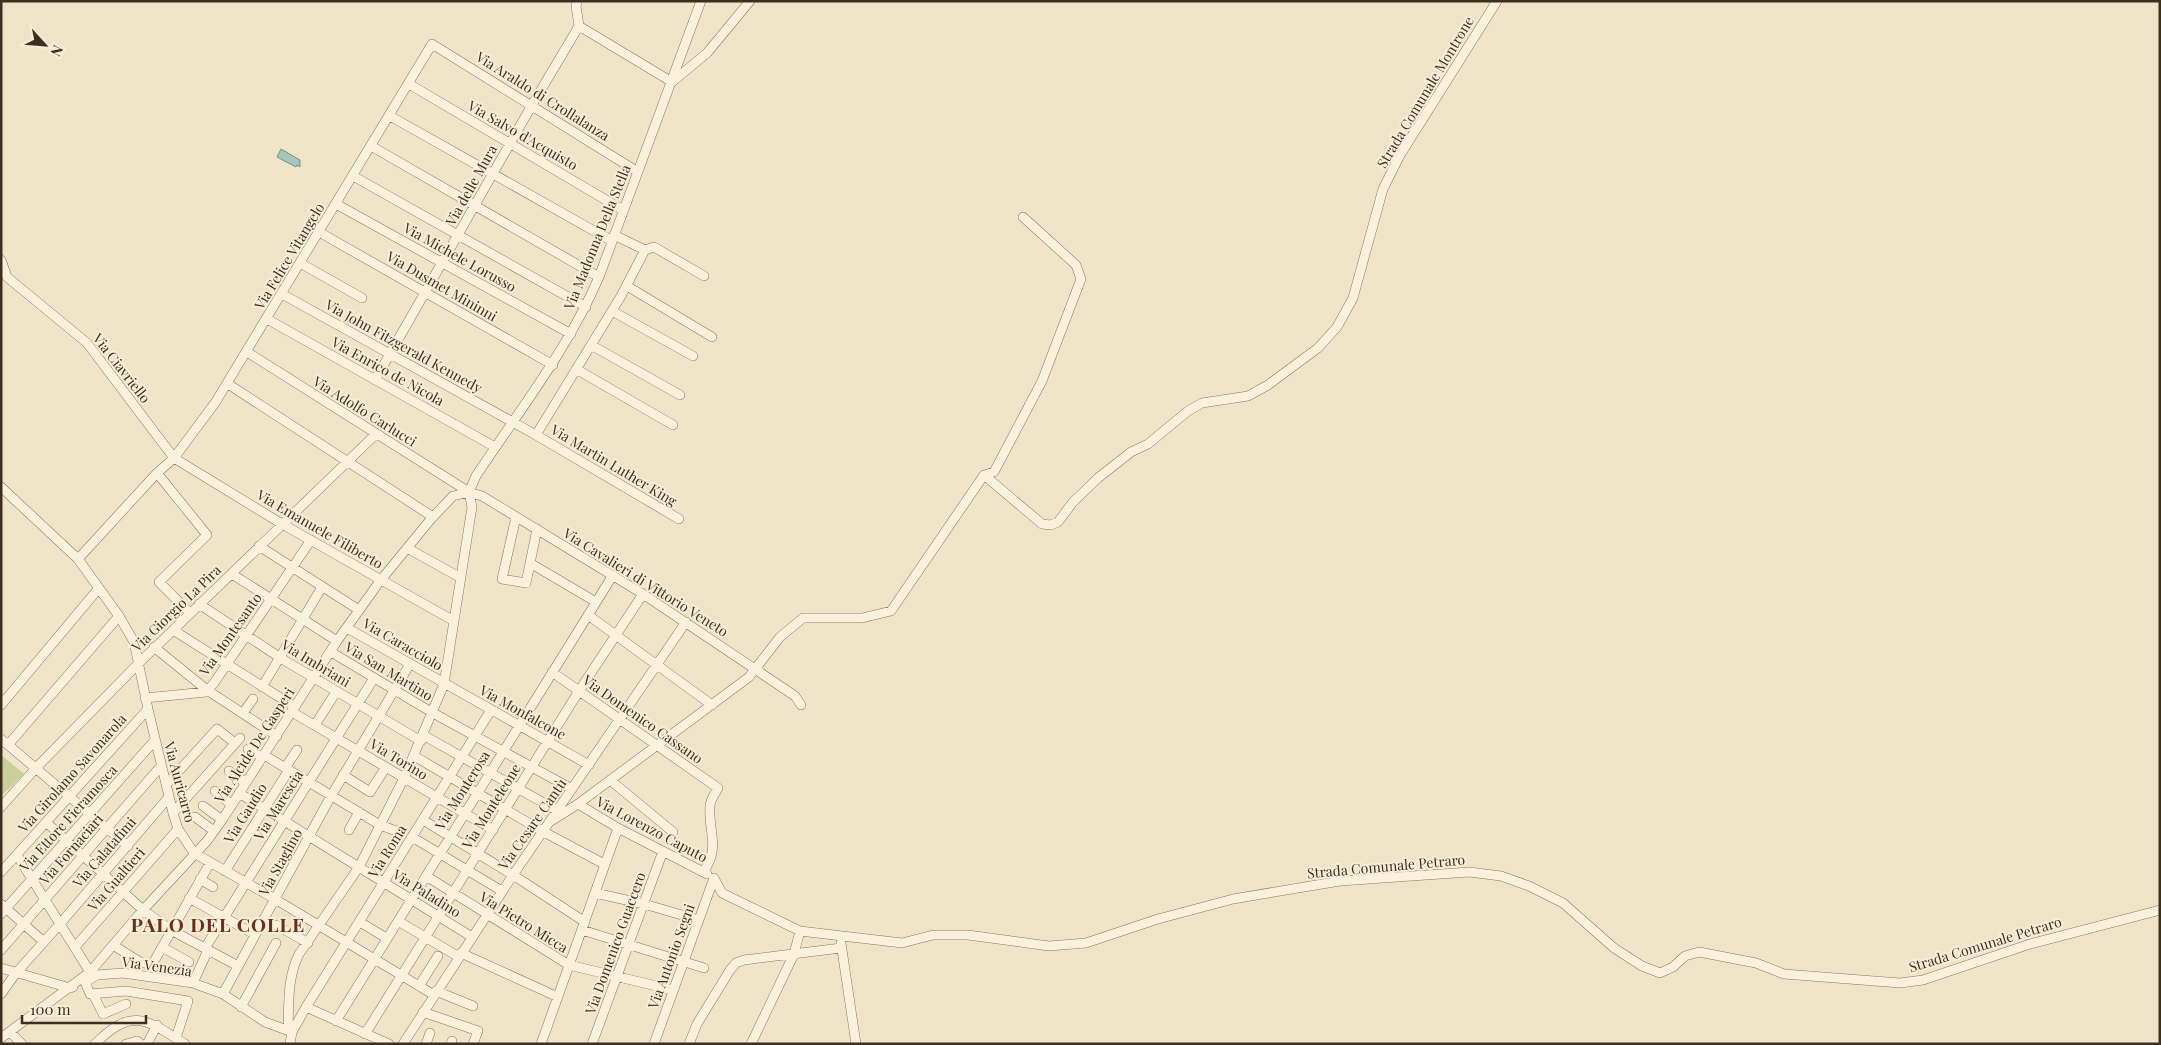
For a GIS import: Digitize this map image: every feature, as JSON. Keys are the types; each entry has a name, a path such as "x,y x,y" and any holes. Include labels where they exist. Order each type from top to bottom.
{"street":[{"path":"577,1 579,26 672,82 707,53 750,1"},
{"name":"Via Madonna Della Stella","path":"469,492 476,476 552,364 586,307 599,277 701,1"},
{"name":"Strada Comunale Montrone","path":"984,475 1042,524 1051,525 1058,522 1073,502 1098,478 1131,452 1148,444 1188,411 1202,403 1248,396 1268,385 1318,348 1337,327 1353,298 1383,189 1400,155 1497,1"},
{"name":"Via delle Mura","path":"375,380 579,26"},
{"name":"Via Araldo di Crollalanza","path":"432,44 638,172"},
{"name":"Via Felice Vitangelo","path":"157,473 174,458 228,384 432,44"},
{"name":"Via Salvo d'Acquisto","path":"409,84 623,210"},
{"path":"390,116 494,175 613,238 645,250 654,247 704,276"},
{"path":"370,146 599,277"},
{"path":"353,176 586,307"},
{"name":"Via Michele Lorusso","path":"336,204 571,334"},
{"path":"551,821 578,804 749,677 766,652 780,636 803,618 862,618 891,611 984,475 994,472 1042,381 1081,279 1076,265 1024,217"},
{"name":"Via Dusmet Mininni","path":"319,232 552,364"},
{"path":"536,435 627,286 645,250"},
{"name":"Via Ciavriello","path":"1,260 7,277 87,343 174,458"},
{"path":"300,263 362,298"},
{"path":"627,286 712,337"},
{"name":"Via John Fitzgerald Kennedy","path":"282,294 536,435"},
{"path":"612,311 693,356"},
{"name":"Via Enrico de Nicola","path":"267,319 495,447"},
{"path":"591,345 680,395"},
{"name":"Via Adolfo Carlucci","path":"247,352 469,492"},
{"path":"576,369 673,425"},
{"path":"228,384 433,517"},
{"name":"Via Giorgio La Pira","path":"1,807 138,662 376,434"},
{"name":"Via Martin Luther King","path":"536,435 679,519"},
{"name":"Via Emanuele Filiberto","path":"174,458 282,524 454,621"},
{"path":"78,559 157,473 207,535 159,582 190,614"},
{"name":"Via Auricarro","path":"1,487 78,559 119,616 134,642 145,698 173,813 178,830 194,853 275,899 419,986 473,1006"},
{"path":"290,1044 289,986 299,954 359,867 404,778 444,684 472,507 469,492"},
{"name":"Via Alcide De Gasperi","path":"5,1035 90,972 214,831 380,580 453,496 469,492"},
{"name":"Via Cavalieri di Vittorio Veneto","path":"469,492 482,496 643,594 795,696 801,705"},
{"path":"516,517 502,579 526,583 537,530"},
{"name":"Via Montesanto","path":"145,698 187,695 207,690 311,540"},
{"path":"259,546 359,610"},
{"path":"407,548 461,578"},
{"path":"530,562 596,602"},
{"path":"232,574 338,641"},
{"name":"Via Monterosa","path":"336,1021 613,575"},
{"path":"262,687 322,587"},
{"path":"1,705 99,588"},
{"name":"Via Monteleone","path":"365,1034 579,691 643,594"},
{"name":"Via Imbriani","path":"199,604 280,658 336,692 378,716 490,772 558,811"},
{"path":"588,615 712,705"},
{"path":"119,616 5,742 128,846"},
{"name":"Via Cesare Cantù","path":"403,1044 513,874 544,832 686,622"},
{"name":"Via Caracciolo","path":"347,628 444,684"},
{"name":"Via Torino","path":"173,630 262,687 315,725 493,830"},
{"path":"154,647 207,690 277,736"},
{"name":"Via San Martino","path":"331,652 433,713 572,789"},
{"name":"Via Staglino","path":"223,994 254,934 331,796 410,664"},
{"name":"Via Domenico Cassano","path":"552,672 718,788 709,804 713,851 711,862 703,872"},
{"name":"Via Marescia","path":"193,983 223,916 374,678"},
{"name":"Via Monfalcone","path":"444,684 589,764"},
{"path":"315,725 336,692"},
{"path":"243,713 253,699"},
{"name":"Via Girolamo Savonarola","path":"1,872 148,709"},
{"name":"Via Roma","path":"290,1031 347,944 384,882 392,860 412,837 491,710"},
{"path":"166,785 217,730 238,740 173,813"},
{"name":"Via Ettore Fieramosca","path":"3,909 32,879 155,740"},
{"path":"248,749 287,769 380,825 399,832"},
{"name":"Via Gaudio","path":"225,871 297,750"},
{"path":"414,756 544,832 604,864"},
{"name":"Via Fornaciari","path":"1,950 161,766"},
{"path":"344,775 370,792 386,767"},
{"path":"230,771 246,783"},
{"path":"610,780 673,832"},
{"path":"215,791 232,805"},
{"name":"Via Paladino","path":"239,793 472,937"},
{"name":"Via Calatafimi","path":"1,994 16,973 169,797"},
{"name":"Via Lorenzo Caputo","path":"578,804 618,828 714,878"},
{"path":"203,806 222,820"},
{"path":"349,830 359,812"},
{"path":"195,817 214,831"},
{"path":"423,820 513,874 583,926 629,944 704,968"},
{"path":"47,823 143,910 171,930 238,966"},
{"path":"541,1044 618,828"},
{"name":"Via Gualtieri","path":"75,947 178,830"},
{"path":"412,837 502,891"},
{"name":"Via Domenico Guaccero","path":"592,1044 663,851"},
{"path":"17,855 90,972"},
{"path":"113,945 140,962 152,965 210,863"},
{"name":"Strada Comunale Petraro","path":"714,878 722,892 800,931 902,943 933,935 968,935 1049,946 1086,944 1158,919 1233,899 1340,881 1469,872 1510,880 1529,886 1563,903 1614,948 1642,966 1660,974 1673,967 1685,956 1699,952 1756,963 1784,974 1900,983 1923,980 2030,944 2160,910"},
{"name":"Via Pietro Micca","path":"426,876 569,965 673,990"},
{"name":"Via Antonio Segni","path":"654,1044 714,878"},
{"path":"200,879 213,887"},
{"path":"595,893 644,904 698,920"},
{"path":"189,898 254,934"},
{"path":"3,909 44,942"},
{"path":"398,921 460,955 558,997"},
{"path":"360,922 383,936"},
{"path":"276,925 308,943"},
{"path":"751,1044 794,954 800,931"},
{"path":"840,937 856,1044"},
{"path":"241,1006 276,943"},
{"path":"162,947 189,962"},
{"path":"689,1044 697,1024 736,963 744,960 841,948"},
{"path":"419,986 438,956"},
{"path":"1,968 70,988"},
{"name":"Via Venezia","path":"70,988 97,976 123,974 193,983 223,994 265,1022 290,1031"},
{"path":"85,982 90,994 93,994 103,1014 126,1004"},
{"path":"93,994 123,992 188,1001 176,1038"},
{"path":"123,992 129,1021"},
{"path":"306,1007 389,1044"},
{"path":"423,1012 478,1031 473,1044"},
{"path":"95,1044 111,1028 129,1021 147,1021 157,1025 185,1044"},
{"path":"147,1044 157,1025"},
{"path":"426,1044 430,1033"},
{"path":"5,1035 22,1044"},
{"path":"126,1044 137,1041 140,1044"}],"green space":[{"path":"1,755 24,774 1,796"}],"water":[{"path":"281,149 300,160 300,167 297,165 296,167 277,157"}],"district":[{"name":"PALO DEL COLLE","path":"218,924"}]}
